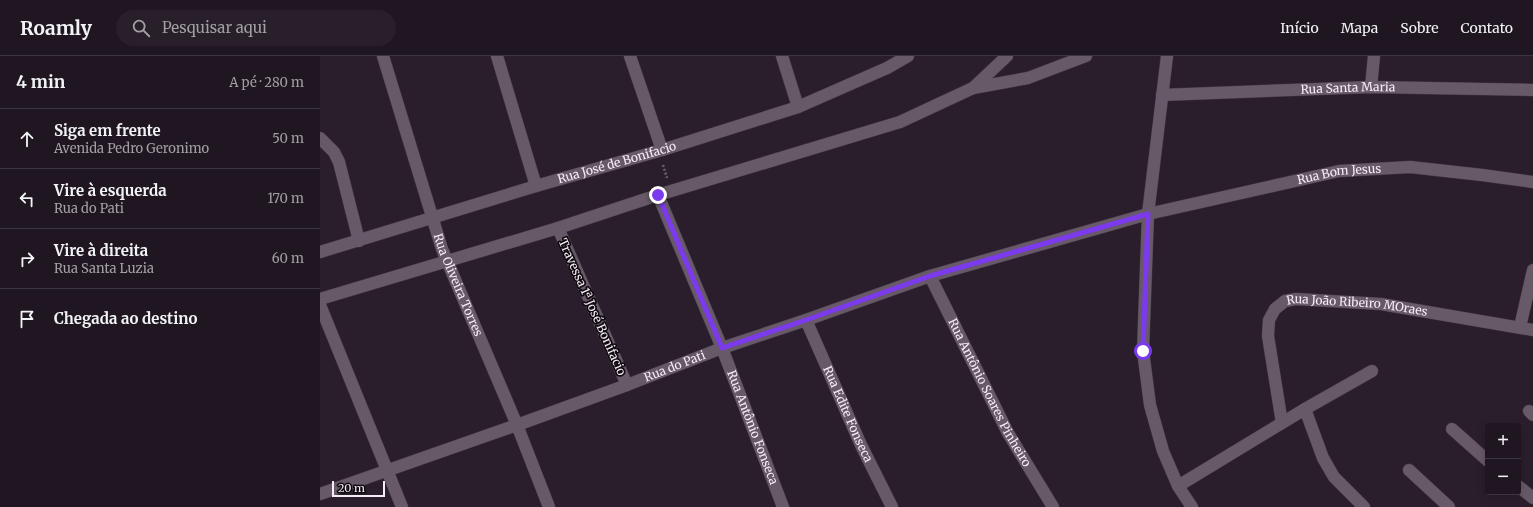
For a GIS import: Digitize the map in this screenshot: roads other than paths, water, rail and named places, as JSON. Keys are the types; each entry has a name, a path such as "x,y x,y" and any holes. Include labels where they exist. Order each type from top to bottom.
{"street":[{"name":"Rua Oliveira Torres","path":"383,56 442,249 517,425 549,507"},
{"path":"497,56 536,186"},
{"path":"630,56 662,150"},
{"path":"782,56 798,107"},
{"name":"Rua José de Bonifacio","path":"320,252 359,241 434,224 536,186 662,150 798,107 887,68 908,56"},
{"path":"973,88 1007,56"},
{"path":"320,299 558,228 658,195 900,122 973,88 1028,78 1086,56"},
{"path":"1371,87 1374,56"},
{"path":"1164,57 1162,95 1148,214 1143,351 1150,405 1163,451 1178,486 1192,507"},
{"name":"Rua Santa Maria","path":"1162,95 1371,87 1533,90"},
{"path":"320,138 334,152 340,162 359,241"},
{"name":"Rua Bom Jesus","path":"1148,214 1339,171 1410,167 1533,182"},
{"name":"Rua Antônio Fonseca","path":"658,195 722,348 783,507"},
{"name":"Rua do Pati","path":"320,494 517,425 627,385 722,348 930,276 1148,214"},
{"name":"Travessa 1ª José Bonifacio","path":"558,228 627,385"},
{"path":"1520,327 1533,270"},
{"name":"Rua Antônio Soares Pinheiro","path":"930,276 1008,433 1053,507"},
{"name":"Rua João Ribeiro MOraes","path":"1282,423 1268,336 1269,320 1275,308 1285,301 1296,299 1381,304 1533,330"},
{"path":"320,305 402,507"},
{"name":"Rua Edite Fonseca","path":"806,320 861,445 892,507"},
{"path":"1178,486 1305,409 1372,371"},
{"path":"1305,409 1323,458 1334,477 1364,507"},
{"path":"1452,429 1486,459"},
{"path":"1409,470 1449,507"},
{"path":"1521,488 1533,498"}]}
